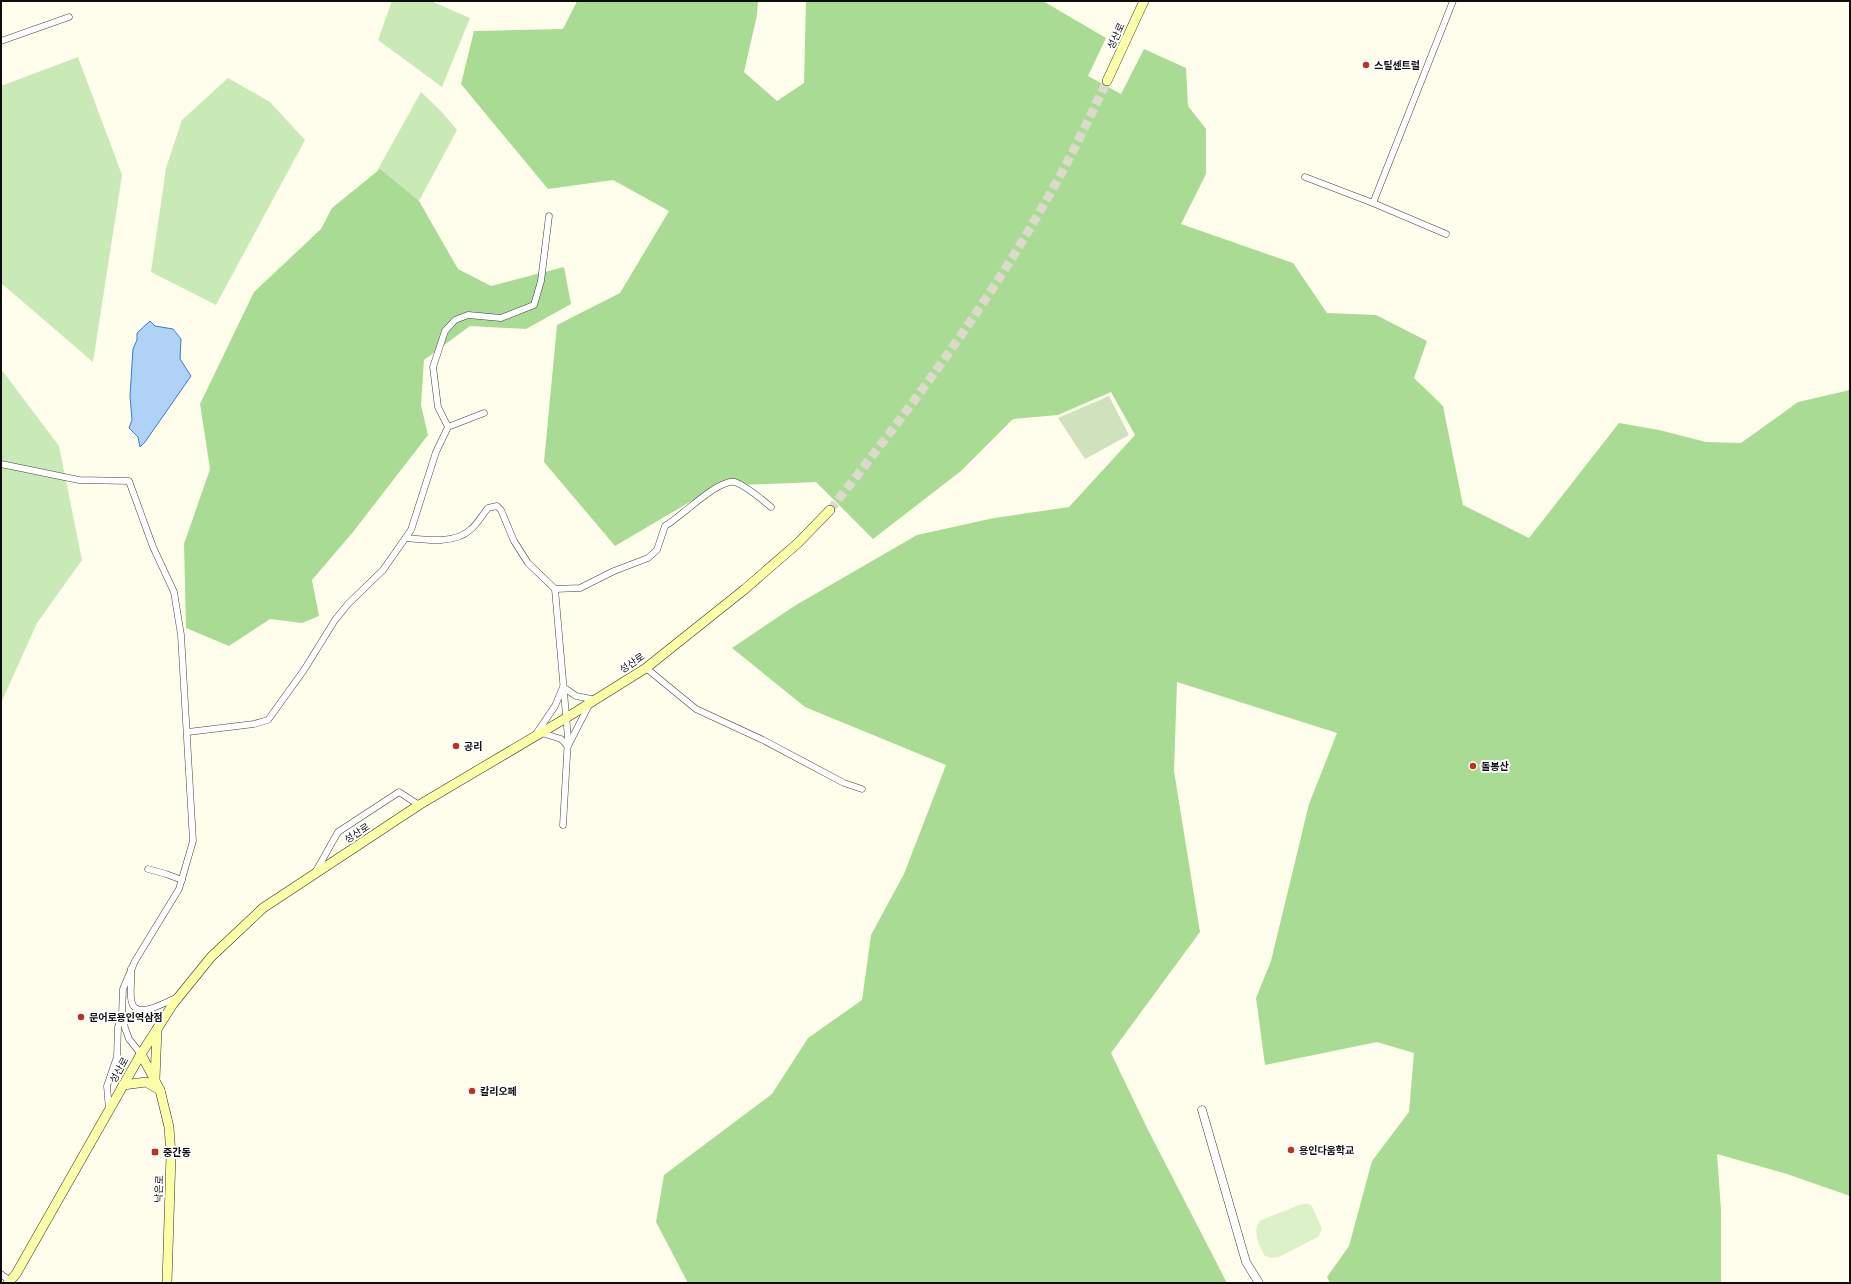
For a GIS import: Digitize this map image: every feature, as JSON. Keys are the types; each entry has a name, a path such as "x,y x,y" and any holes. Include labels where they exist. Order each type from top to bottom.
{"main road":[{"name":"성산로","path":"1107,81 1144,1"},
{"name":"성산로","path":"9,1282 16,1274 123,1085 157,1029 180,996 211,958 262,908 419,805 542,733 646,668 745,589 798,543 830,510"},
{"path":"156,1079 157,1029"},
{"name":"낙은로","path":"141,1054 156,1079 168,1116 171,1155 167,1283"},
{"path":"123,1085 146,1082 160,1090"}],"street":[{"path":"1373,203 1453,1"},
{"path":"1,41 69,17"},
{"path":"1305,177 1373,203 1446,234"},
{"path":"448,427 438,407 434,367 445,330 455,320 468,316 501,318 534,305 541,281 549,216"},
{"path":"188,732 254,724 268,720 304,670 335,620 348,604 383,570 411,530 436,452 448,427 484,413"},
{"path":"1,464 79,480 129,481 153,547 174,592 181,635 188,732 193,841 179,889 131,969 123,989 121,1000 122,1016 129,1039 141,1054"},
{"path":"555,590 580,588 614,571 648,558 657,550 665,526 676,520 717,486 725,482 733,482 746,487 770,507"},
{"path":"406,538 451,539 463,535 471,530 488,508 497,506 501,510 514,541 528,563 555,590 560,631 568,746 563,825"},
{"path":"646,668 696,709 763,740 844,783 862,789"},
{"path":"563,687 576,696 593,701 568,746"},
{"path":"532,738 555,706 563,687"},
{"path":"542,733 561,739 568,746"},
{"path":"314,874 338,832 356,820 399,792 419,805"},
{"path":"148,869 182,880"},
{"path":"131,969 131,999 132,1004 139,1010 148,1010 180,996"},
{"path":"109,1110 107,1086 117,1057 118,1027 122,1016"},
{"path":"1202,1110 1246,1262 1259,1283"},
{"path":"1,1274 9,1282"}],"green space":[{"path":"392,1 431,1 470,18 442,87 378,40"},
{"path":"577,1 758,1 757,15 744,72 777,101 804,83 806,1 1043,1 1106,38 1088,76 1121,94 1144,49 1186,68 1188,106 1206,129 1206,174 1181,224 1293,263 1327,313 1376,315 1427,341 1414,378 1443,406 1463,505 1529,538 1619,423 1659,430 1706,442 1741,443 1798,402 1850,390 1850,1196 1787,1174 1717,1154 1721,1210 1721,1283 1330,1283 1327,1277 1349,1246 1372,1161 1409,1112 1414,1053 1377,1042 1265,1065 1256,998 1271,961 1309,804 1337,733 1177,682 1174,771 1200,932 1111,1053 1147,1128 1227,1283 688,1283 656,1222 664,1175 772,1094 808,1038 862,1000 871,935 904,874 946,765 805,707 732,648 796,605 917,535 994,518 1069,507 1135,435 1111,392 1058,415 1013,419 961,471 873,539 816,482 717,486 615,546 544,462 557,325 620,293 669,211 613,180 548,189 461,84 474,31 563,29"},
{"path":"78,57 122,175 93,362 1,283 1,86"},
{"path":"228,78 270,102 305,140 216,305 151,272 166,168 182,120"},
{"path":"421,92 440,110 457,130 419,201 377,171"},
{"path":"380,169 419,201 458,269 491,286 564,267 571,304 526,329 470,326 424,360 421,405 428,435 353,532 312,580 319,616 302,623 270,619 229,646 186,628 184,544 210,469 200,404 254,292 321,229 332,208"},
{"path":"1,369 59,446 82,560 37,623 1,703"},
{"path":"1109,396 1129,435 1085,459 1058,418"},
{"path":"1302,1204 1312,1206 1322,1229 1318,1237 1279,1257 1272,1258 1265,1256 1257,1238 1256,1233 1258,1224 1261,1220"}],"water":[{"path":"150,321 155,326 173,329 181,339 180,359 191,376 140,447 138,437 129,428 132,420 130,396 133,349 137,340 137,333"}],"tunnel":[{"path":"830,510 917,397 972,320 998,280 1055,185 1107,81"}],"place":[{"name":"스틸센트럴","path":"1366,65"},
{"name":"공리","path":"456,746"},
{"name":"돌봉산","path":"1473,766"},
{"name":"문어로용인역삼점","path":"81,1017"},
{"name":"칼리오페","path":"472,1091"},
{"name":"용인다움학교","path":"1291,1150"},
{"name":"중간동","path":"155,1152"}]}
